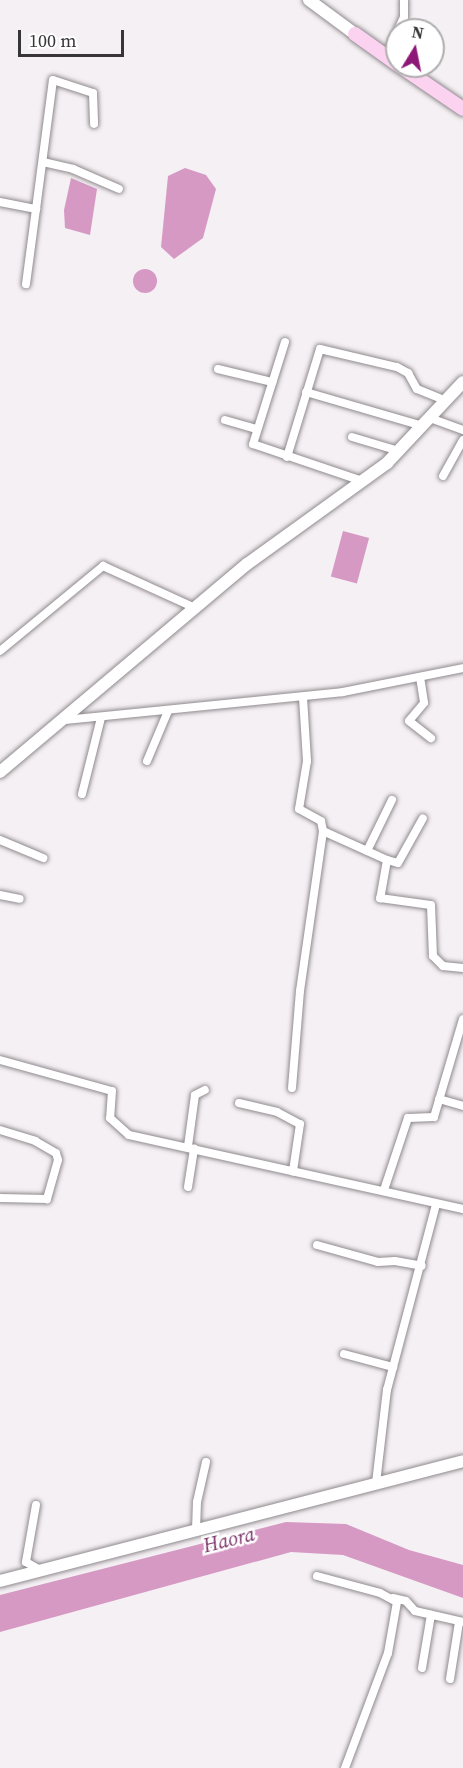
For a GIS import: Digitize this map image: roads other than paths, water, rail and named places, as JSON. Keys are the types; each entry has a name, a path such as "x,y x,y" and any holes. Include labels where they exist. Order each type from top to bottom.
{"main road":[{"path":"355,34 385,56"},
{"path":"417,78 463,109"}],"street":[{"path":"309,0 355,34"},
{"path":"404,0 404,18"},
{"path":"26,284 44,162 53,80 93,93 94,124"},
{"path":"44,162 73,169 119,189"},
{"path":"0,202 36,209"},
{"path":"285,342 257,429 254,446 362,482"},
{"path":"287,457 318,352 325,349 403,369 417,389 446,401"},
{"path":"218,369 272,382"},
{"path":"0,772 92,697 255,557 362,482 399,451 463,382"},
{"path":"306,392 463,430"},
{"path":"225,420 257,429"},
{"path":"352,437 399,451"},
{"path":"443,476 463,441"},
{"path":"0,651 104,566 195,608"},
{"path":"68,716 101,718 303,698 463,668"},
{"path":"420,677 424,703 409,721 431,738"},
{"path":"292,1089 300,991 323,831 321,821 299,809 307,761 303,698"},
{"path":"147,761 168,711"},
{"path":"82,794 101,718"},
{"path":"367,851 392,800"},
{"path":"323,831 387,861 398,863 423,818"},
{"path":"0,840 43,858"},
{"path":"387,861 380,898 431,905 433,956 443,966 463,968"},
{"path":"0,895 20,899"},
{"path":"384,1190 408,1118 433,1119 463,1022"},
{"path":"0,1060 112,1091 110,1116 122,1131 463,1209"},
{"path":"188,1187 194,1096 205,1090"},
{"path":"439,1099 463,1106"},
{"path":"239,1103 277,1112 299,1123 293,1171"},
{"path":"0,1130 35,1141 56,1153 58,1160 47,1200 0,1198"},
{"path":"376,1483 393,1367 422,1266 436,1204"},
{"path":"317,1245 378,1262 395,1261 422,1266"},
{"path":"344,1354 393,1367"},
{"path":"196,1530 196,1502 206,1461"},
{"path":"0,1581 463,1461"},
{"path":"36,1505 26,1562 40,1570"},
{"path":"317,1576 406,1601 415,1611 461,1622 450,1679"},
{"path":"345,1768 388,1653 397,1607 393,1598"},
{"path":"422,1668 431,1615"}],"water":[{"path":"185,168 206,175 216,189 203,238 174,259 161,247 168,176"},
{"path":"71,178 97,189 90,235 65,228 64,210"},
{"path":"145,269 153,273 157,281 153,289 145,293 137,289 133,281 137,273"},
{"path":"343,531 369,538 357,583 331,576"},
{"name":"Haora","path":"286,1522 346,1524 409,1550 463,1565 463,1598 343,1555 291,1552 0,1632 0,1595"}]}
